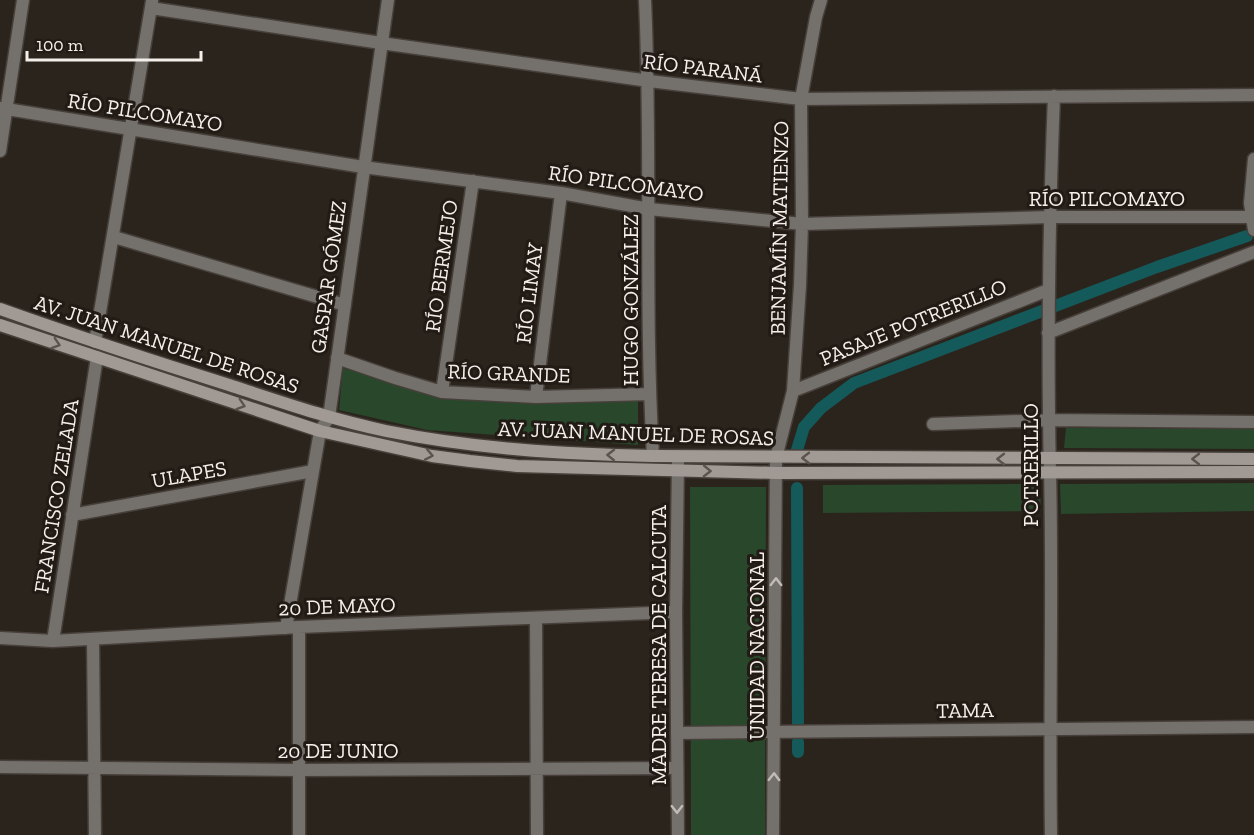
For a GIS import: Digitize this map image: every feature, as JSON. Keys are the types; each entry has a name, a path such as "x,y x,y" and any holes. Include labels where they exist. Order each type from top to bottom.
{"main road":[{"name":"AV. JUAN MANUEL DE ROSAS","path":"0,309 328,417 386,430 495,448 559,454 1254,472"},
{"name":"AV. JUAN MANUEL DE ROSAS","path":"0,325 320,431 432,456 470,461 518,465 777,473 1254,459"}],"street":[{"path":"0,151 3,109 23,0"},
{"name":"GASPAR GÓMEZ","path":"299,835 299,770 292,627 313,471 320,431 328,417 388,0"},
{"name":"HUGO GONZÁLEZ","path":"645,0 649,81 650,394 653,456"},
{"name":"BENJAMÍN MATIENZO","path":"776,458 793,391 802,224 801,99 821,0"},
{"path":"95,342 152,4"},
{"name":"RÍO PARANÁ","path":"152,4 381,43 649,81 801,99 1254,95"},
{"name":"POTRERILLO","path":"1051,835 1050,420 1047,310 1053,96"},
{"name":"RÍO PILCOMAYO","path":"3,109 363,167 561,193 649,209 802,224 1050,217 1253,224"},
{"path":"1253,224 1250,203 1254,159"},
{"name":"RÍO BERMEJO","path":"442,392 473,181"},
{"name":"RÍO LIMAY","path":"536,397 561,193"},
{"path":"114,237 345,305"},
{"path":"1048,333 1254,252"},
{"name":"PASAJE POTRERILLO","path":"793,391 1048,290"},
{"name":"FRANCISCO ZELADA","path":"53,641 97,357"},
{"name":"RÍO GRANDE","path":"337,358 442,392 536,397 650,394"},
{"path":"933,424 1050,420 1254,422"},
{"name":"MADRE TERESA DE CALCUTA","path":"678,456 676,612 678,835"},
{"name":"UNIDAD NACIONAL","path":"773,835 776,458"},
{"name":"ULAPES","path":"72,515 313,471"},
{"name":"20 DE MAYO","path":"0,638 53,641 292,627 676,612"},
{"path":"536,618 537,835"},
{"path":"93,639 95,835"},
{"name":"TAMA","path":"677,733 1254,727"},
{"name":"20 DE JUNIO","path":"0,767 299,770 676,768"}],"green space":[{"path":"343,368 442,398 538,403 638,401 638,445 427,430 339,410"},
{"path":"1066,428 1254,429 1254,449 1064,448"},
{"path":"1254,483 1254,511 1061,514 1060,484"},
{"path":"1040,484 1041,511 823,513 823,485"},
{"path":"690,487 766,487 765,835 691,835"}],"waterway":[{"path":"797,450 804,427 821,408 854,383 1157,267 1247,236"},
{"path":"797,488 798,723"},
{"path":"798,742 798,752"}]}
